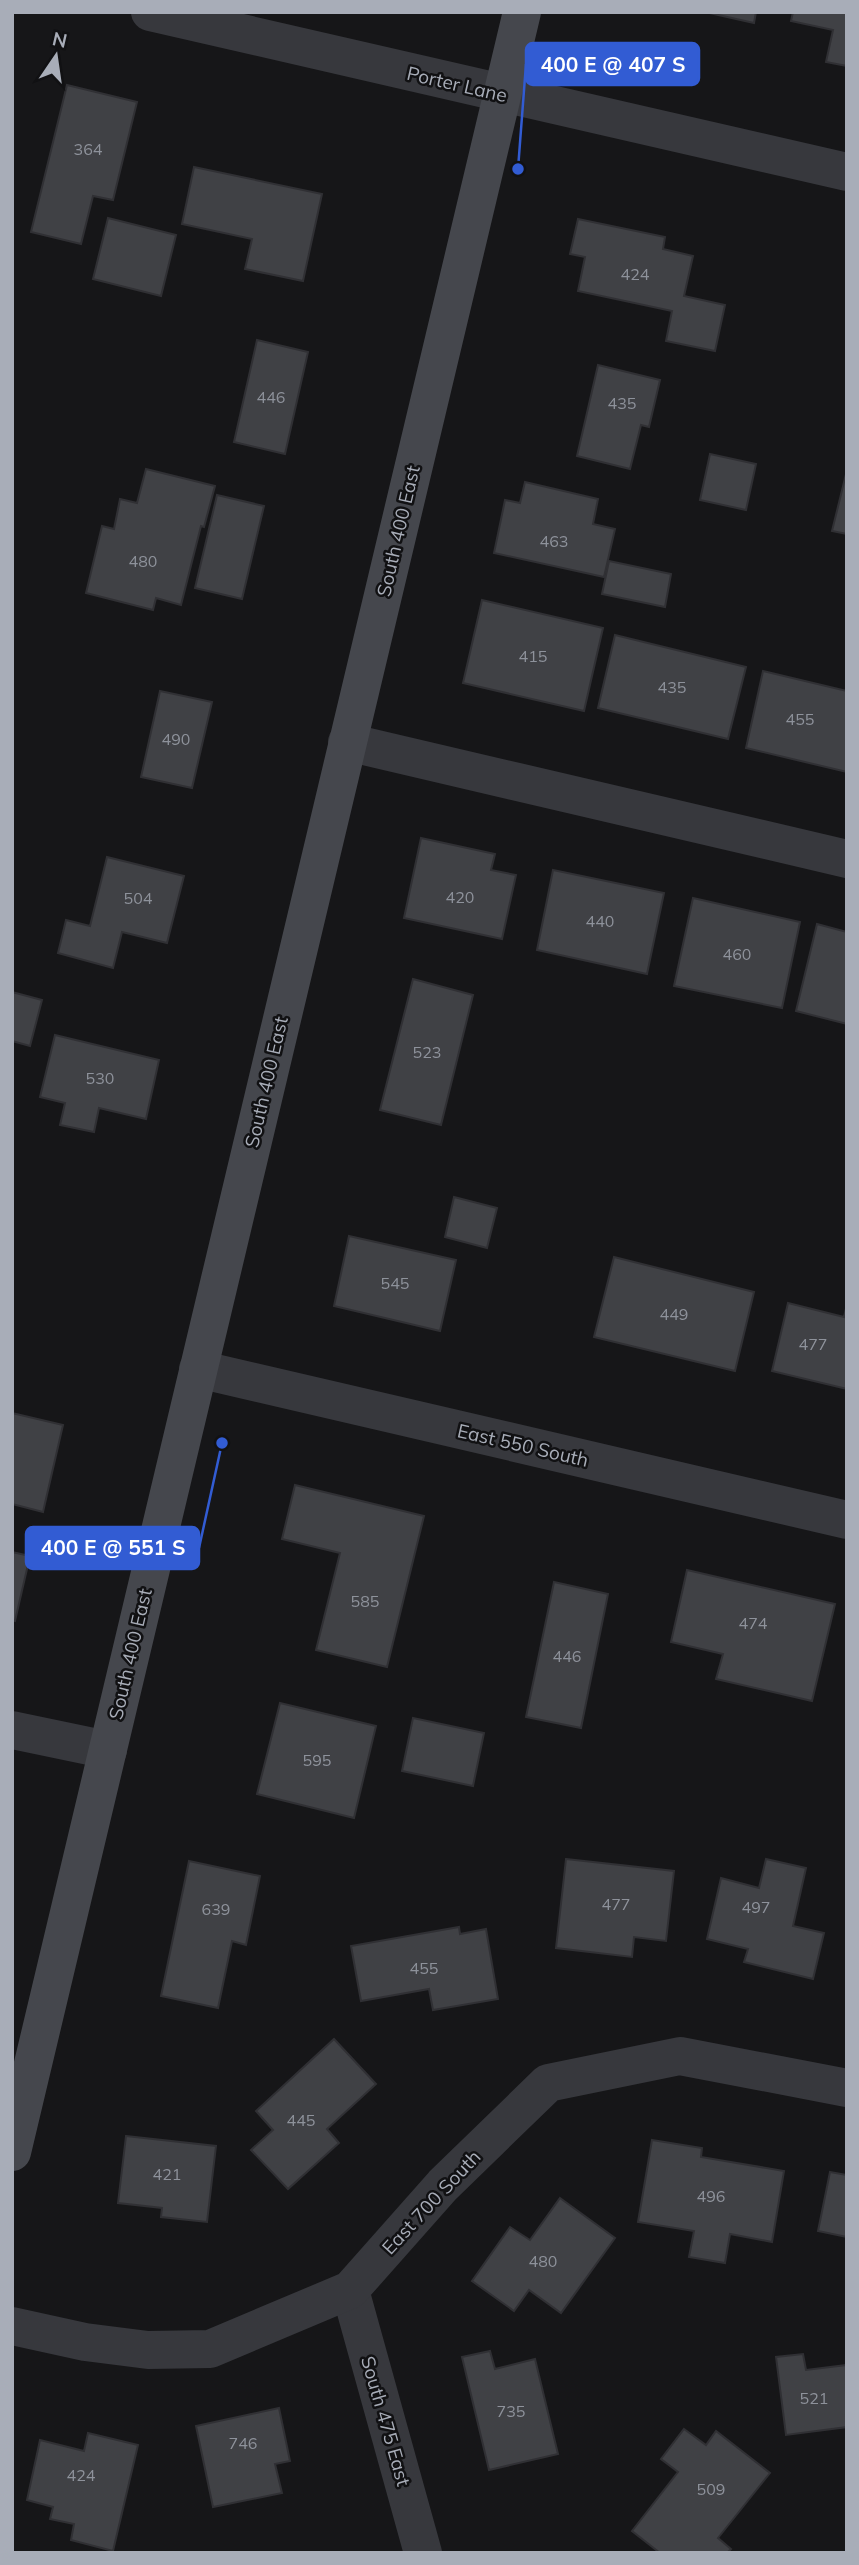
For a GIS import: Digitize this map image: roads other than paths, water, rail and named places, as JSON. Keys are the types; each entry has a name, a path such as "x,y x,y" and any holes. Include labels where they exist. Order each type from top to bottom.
{"street":[{"name":"Porter Lane","path":"150,12 847,172"},
{"name":"South 400 East","path":"12,2152 522,12"},
{"path":"347,742 847,859"},
{"name":"East 550 South","path":"198,1369 847,1520"},
{"path":"12,1730 107,1751"},
{"name":"East 700 South","path":"12,2326 85,2343 135,2348 210,2349 350,2290 443,2185 548,2083 680,2056 847,2088"},
{"name":"South 475 East","path":"350,2290 423,2553"}],"place":[{"name":"400 E @ 407 S","path":"518,169"},
{"name":"400 E @ 551 S","path":"222,1443"}]}
